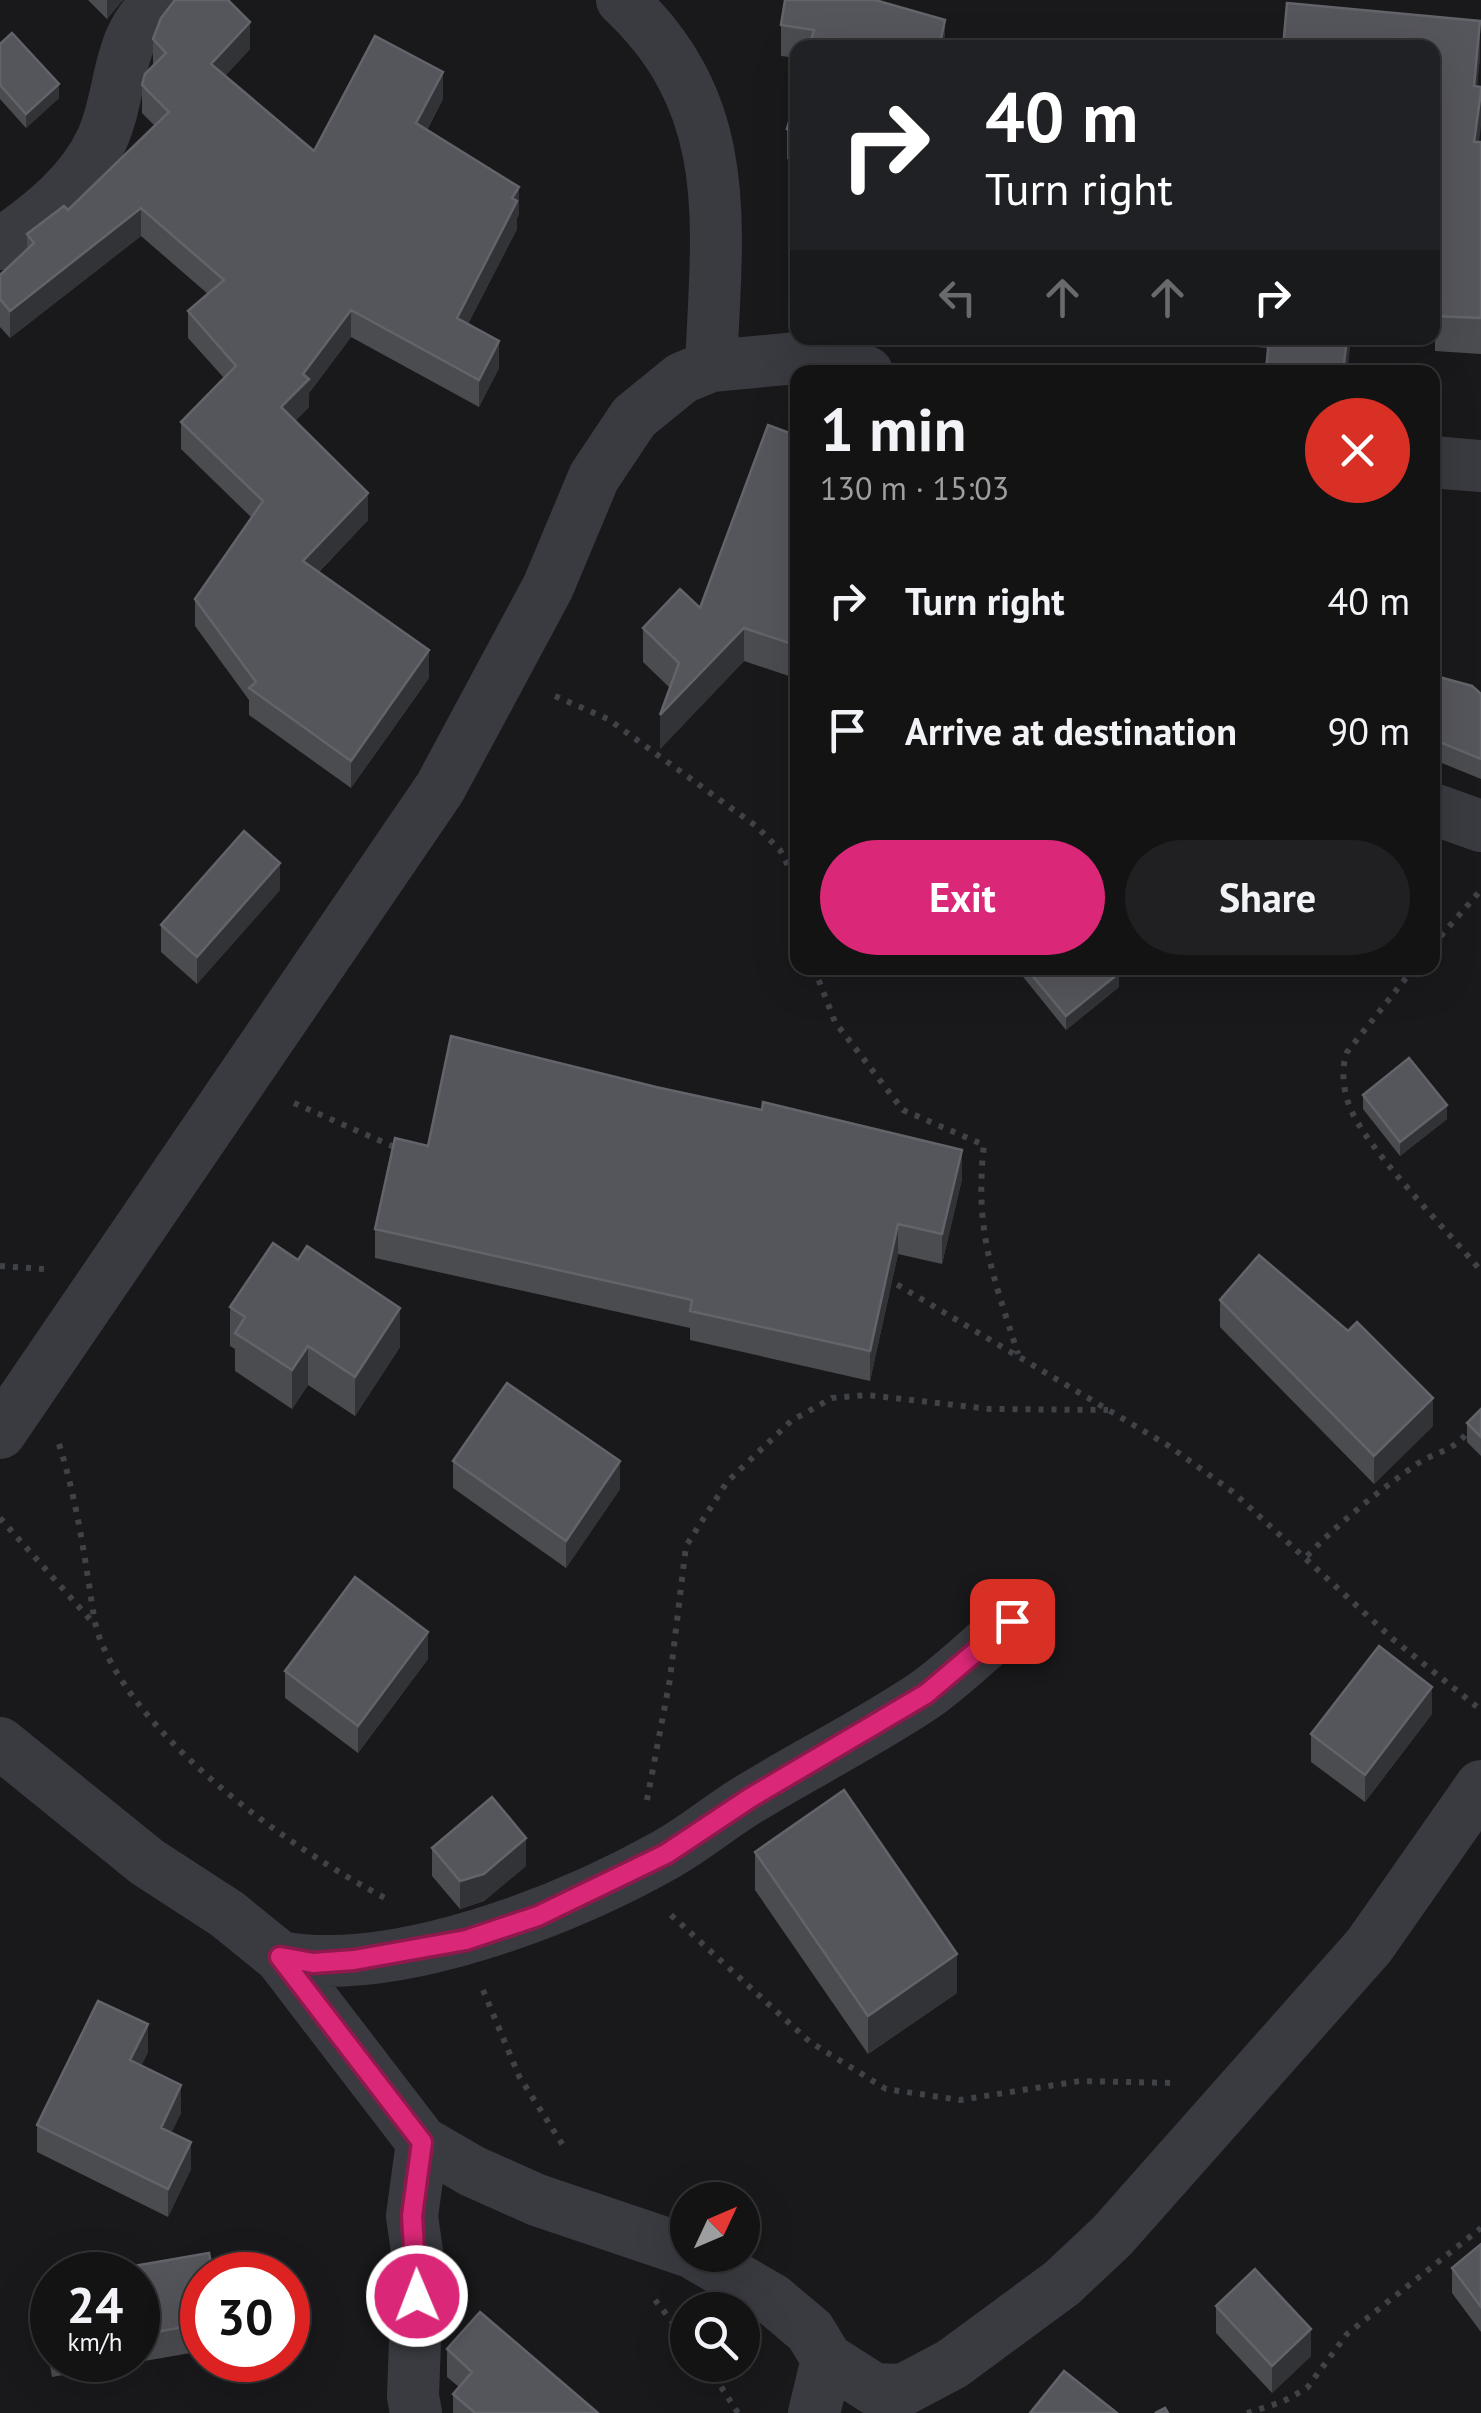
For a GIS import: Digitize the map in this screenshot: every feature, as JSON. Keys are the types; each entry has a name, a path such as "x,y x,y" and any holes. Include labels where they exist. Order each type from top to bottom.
{"street":[{"path":"0,244 32,221 91,158 102,140 128,40 161,0"},
{"path":"622,0 681,72 702,117 715,167 718,207 711,366"},
{"path":"0,1433 440,788 548,586 594,477 634,416 682,378 711,366 797,358 832,365"},
{"path":"1440,463 1481,466"},
{"path":"280,1957 313,1963 354,1960 466,1940 538,1916 632,1872 926,1694 1012,1621"},
{"path":"0,1743 147,1862 227,1914 280,1957 422,2142 503,2186 670,2244"},
{"path":"725,2272 772,2300 810,2331 827,2359 852,2378 889,2391 902,2390 952,2364 1081,2266 1244,2091 1369,1946 1481,1786"},
{"path":"410,2407 418,2259 412,2216 422,2142"},
{"path":"814,2413 827,2359"}],"path":[{"path":"502,678 608,719 756,826 780,850 790,870"},
{"path":"1440,937 1481,890"},
{"path":"817,975 835,1022 903,1110 984,1145 978,1197 983,1245 1018,1354"},
{"path":"1408,975 1346,1052 1342,1064 1349,1107 1379,1151 1481,1271"},
{"path":"244,1077 367,1138 418,1156"},
{"path":"868,1271 1018,1354 1169,1446 1233,1492 1370,1618 1481,1710"},
{"path":"36,1381 70,1478 96,1627 114,1668 138,1705 169,1740 246,1806 349,1878 466,1940 493,2020 519,2076 614,2224"},
{"path":"1108,1410 990,1410 849,1396 808,1408 754,1452 707,1507 686,1546 670,1679 632,1872 701,1945 781,2018 834,2060 886,2089 960,2100 1080,2080 1145,2080 1244,2091"},
{"path":"1307,1556 1345,1516 1424,1460 1451,1450 1474,1421"},
{"path":"0,1518 96,1627"},
{"path":"1247,2413 1282,2402 1307,2388 1347,2334 1481,2228"},
{"path":"717,2382 738,2413"}],"building":[{"path":"175,0 228,0 250,22 211,64 314,151 375,36 443,72 416,123 519,187 512,198 517,201 457,318 499,341 479,380 351,310 303,374 309,379 281,407 368,493 303,561 429,650 351,761 249,688 256,682 195,599 263,501 181,422 236,366 188,311 224,280 141,208 10,311 0,299 0,275 34,243 27,234 64,206 68,210 169,112 142,85 145,74 166,53 153,39 161,18"},
{"path":"785,0 875,0 945,20 941,40 811,40 814,30 781,25"},
{"path":"1287,3 1480,21 1474,86 1481,87 1481,92 1474,142 1481,142 1481,318 1440,316 1440,40 1284,40"},
{"path":"12,33 59,84 26,114 0,85 0,44"},
{"path":"1268,345 1346,345 1344,365 1267,365"},
{"path":"768,425 790,433 790,643 744,628 660,715 679,663 643,628 680,589 700,608"},
{"path":"1440,677 1472,686 1481,694 1481,759 1440,742"},
{"path":"244,831 280,863 197,957 161,925"},
{"path":"1032,975 1117,975 1066,1016"},
{"path":"451,1036 656,1087 762,1110 763,1102 962,1150 942,1234 898,1224 870,1351 690,1311 692,1300 375,1229 395,1138 428,1146"},
{"path":"1409,1058 1447,1105 1400,1142 1363,1095"},
{"path":"273,1243 298,1260 307,1246 400,1308 355,1377 308,1346 292,1370 235,1333 245,1317 230,1307"},
{"path":"1259,1255 1348,1331 1357,1322 1433,1398 1374,1456 1220,1300"},
{"path":"507,1383 620,1461 566,1541 453,1461"},
{"path":"1481,1409 1481,1437 1467,1423"},
{"path":"355,1577 428,1632 358,1726 285,1671"},
{"path":"1379,1646 1432,1687 1365,1775 1311,1734"},
{"path":"844,1790 957,1954 868,2016 755,1852"},
{"path":"492,1797 526,1838 484,1874 460,1881 432,1848"},
{"path":"98,2001 148,2024 130,2060 181,2085 161,2128 191,2142 168,2189 37,2125"},
{"path":"1481,2244 1481,2307 1452,2268"},
{"path":"180,2258 180,2328 160,2331 160,2261"},
{"path":"1255,2269 1311,2329 1272,2366 1216,2306"},
{"path":"480,2312 598,2413 475,2413 453,2394 472,2372 447,2349"},
{"path":"1064,2371 1117,2413 1030,2413"}],"route":[{"path":"417,2296 418,2259 412,2216 422,2142 280,1957 313,1963 354,1960 466,1940 538,1916 666,1854 750,1798 926,1694 1012,1621"}]}
